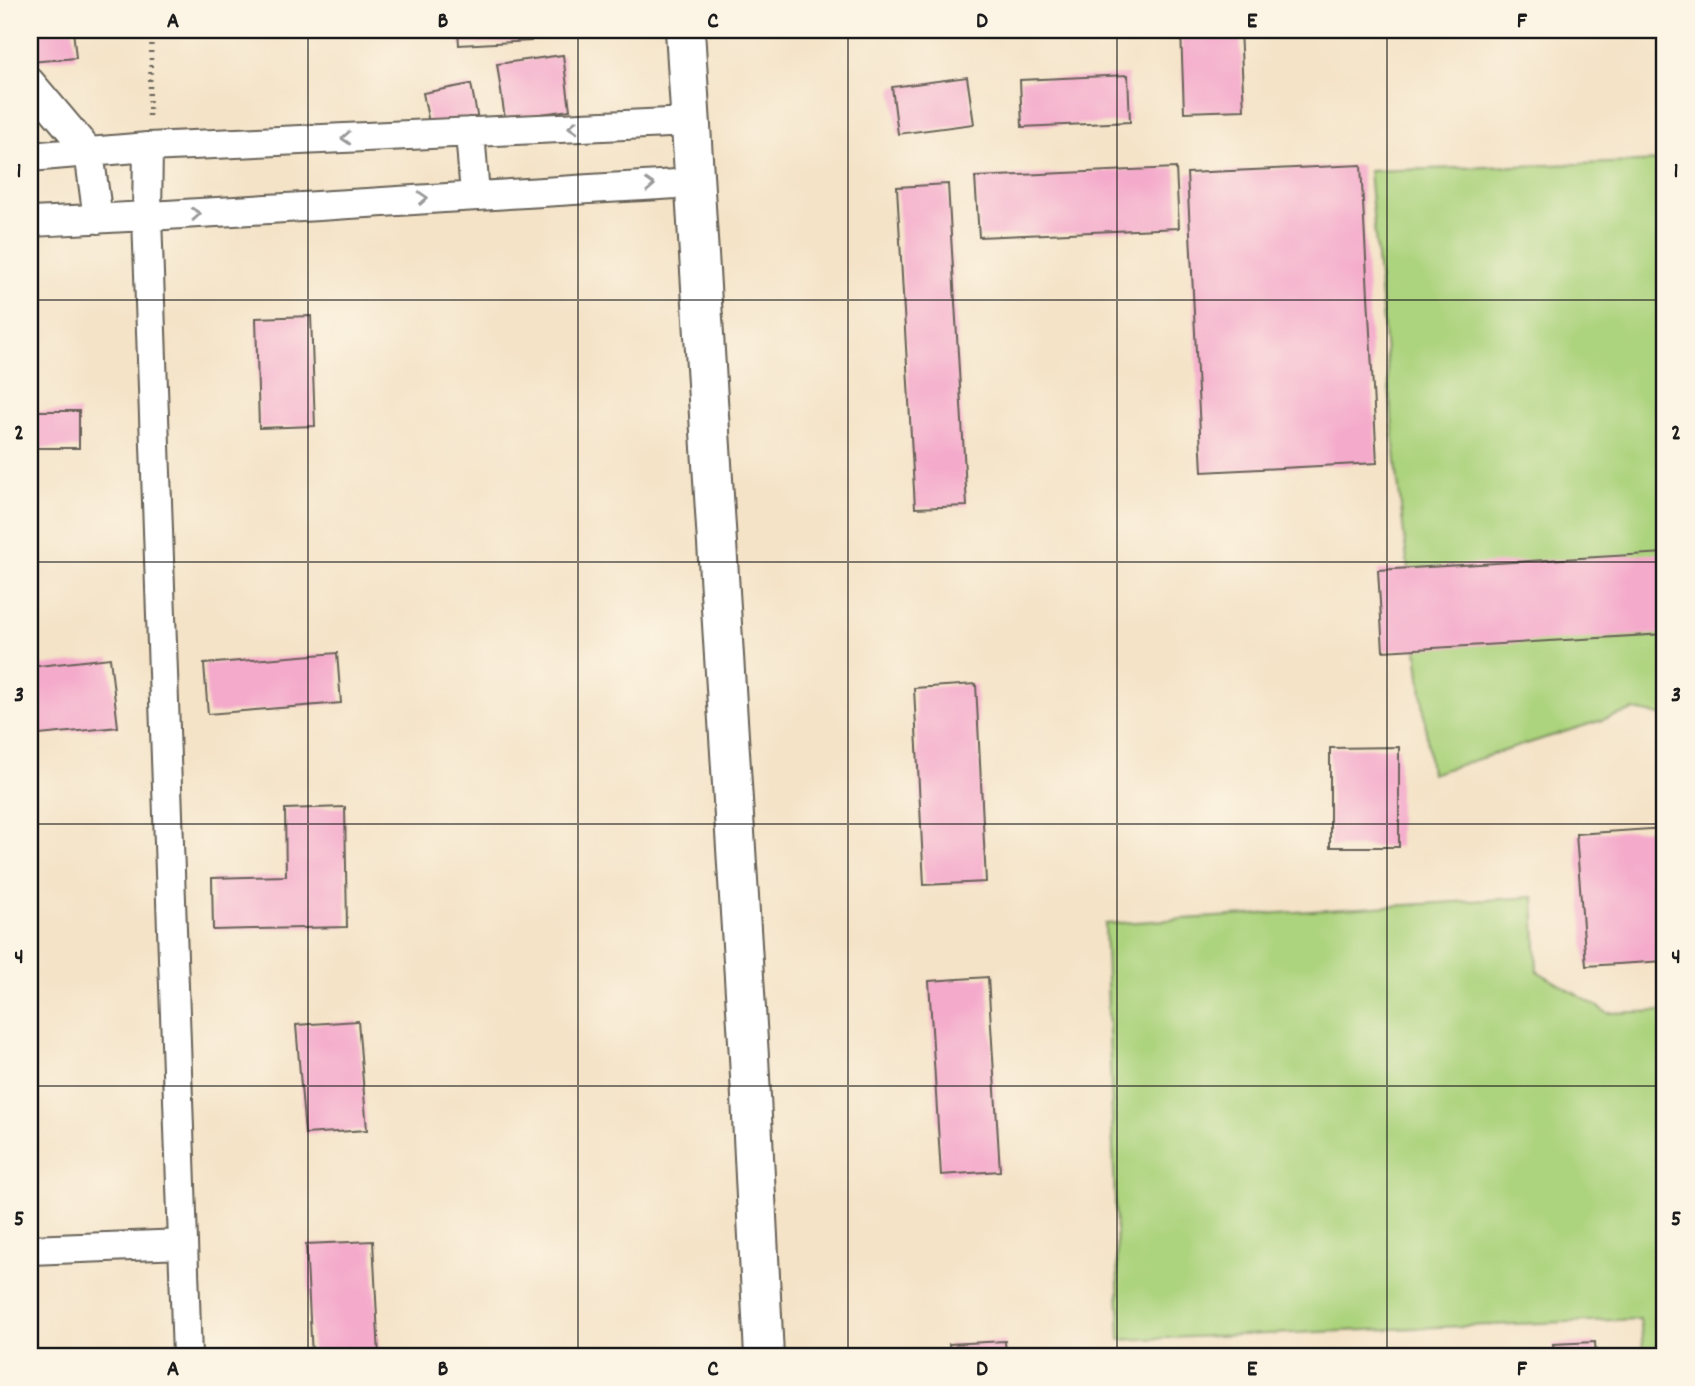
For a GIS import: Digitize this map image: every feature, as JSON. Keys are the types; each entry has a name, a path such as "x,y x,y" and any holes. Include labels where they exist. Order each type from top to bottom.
{"main road":[{"path":"685,30 749,1057 764,1356"}],"street":[{"path":"30,82 89,152 98,219"},
{"path":"30,157 148,147 690,122"},
{"path":"470,132 475,195"},
{"path":"148,147 148,217 187,1356"},
{"path":"30,222 695,183"},
{"path":"30,1250 183,1244"}],"path":[{"path":"148,147 152,30"}],"green space":[{"path":"1665,161 1665,716 1634,710 1431,774 1397,472 1369,171"},
{"path":"1534,897 1537,971 1608,1013 1665,1011 1665,1356 1644,1356 1640,1319 1120,1340 1105,924"}],"building":[{"path":"30,30 73,30 76,58 30,62"},
{"path":"458,30 530,30 531,41 459,45"},
{"path":"1181,30 1240,30 1244,110 1184,112"},
{"path":"563,55 570,110 505,119 497,64"},
{"path":"1128,75 1130,122 1022,127 1020,80"},
{"path":"967,77 974,124 898,134 892,87"},
{"path":"471,84 479,125 431,133 423,93"},
{"path":"1361,165 1377,463 1202,472 1187,173"},
{"path":"1176,168 1179,228 979,237 975,177"},
{"path":"948,184 967,506 915,508 897,187"},
{"path":"311,316 315,426 259,428 256,318"},
{"path":"30,411 79,411 79,448 30,448"},
{"path":"1665,553 1665,634 1383,651 1378,570"},
{"path":"337,653 341,703 208,714 204,664"},
{"path":"110,658 118,727 30,736 30,667"},
{"path":"976,684 986,882 924,885 914,688"},
{"path":"1399,747 1399,847 1330,847 1330,748"},
{"path":"345,807 347,927 213,930 212,878 286,876 285,809"},
{"path":"1665,828 1665,961 1586,966 1576,834"},
{"path":"988,977 1000,1171 941,1175 929,981"},
{"path":"358,1021 367,1130 305,1134 296,1025"},
{"path":"373,1241 379,1356 312,1356 306,1244"},
{"path":"1005,1341 1006,1356 950,1356 949,1344"},
{"path":"1595,1342 1596,1356 1554,1356 1553,1344"}]}
